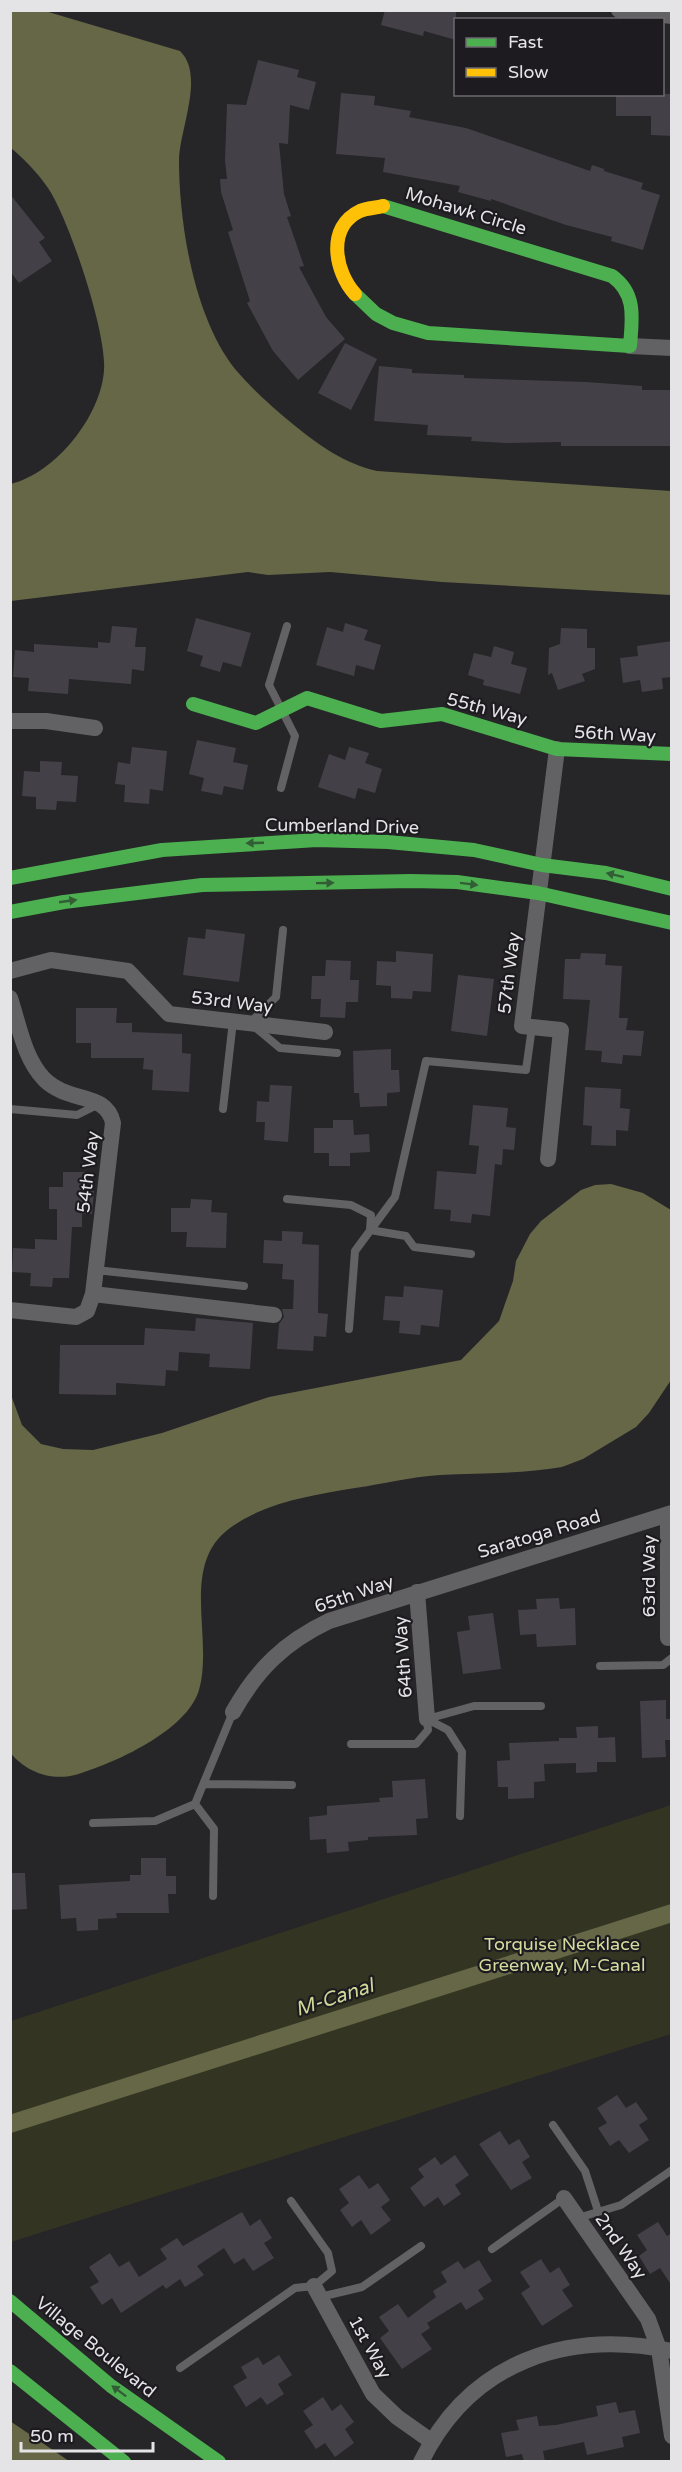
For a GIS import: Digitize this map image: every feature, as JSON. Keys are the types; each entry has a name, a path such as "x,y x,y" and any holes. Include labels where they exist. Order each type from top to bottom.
{"street":[{"path":"620,10 672,16"},
{"name":"Mohawk Circle","path":"630,346 632,304 630,292 623,282 612,276 383,206 359,211 348,219 341,231 337,243 337,257 346,281 370,310 392,324 428,333 630,346 672,348"},
{"name":"55th Way","path":"193,704 256,723 307,698 381,721 442,714 557,749"},
{"path":"10,721 46,721 95,728"},
{"path":"542,865 557,749"},
{"name":"56th Way","path":"557,749 672,754"},
{"name":"Cumberland Drive","path":"10,878 162,850 316,840 388,842 474,850 542,865 606,873 672,890"},
{"name":"57th Way","path":"542,865 522,1026 561,1030 548,1159"},
{"path":"10,912 64,902 202,885 434,882 538,893 672,923"},
{"name":"53rd Way","path":"10,971 51,960 128,971 169,1014 325,1032"},
{"path":"10,998 29,1057 44,1078 64,1094 101,1103"},
{"name":"54th Way","path":"10,1310 76,1317 87,1311 93,1294 113,1123 110,1111 101,1103"},
{"path":"93,1294 274,1315"},
{"name":"Saratoga Road","path":"417,1592 670,1514"},
{"name":"63rd Way","path":"669,1633 670,1514"},
{"name":"65th Way","path":"233,1712 263,1667 283,1648 305,1633 329,1621 417,1592"},
{"name":"64th Way","path":"417,1592 427,1719"},
{"name":"2nd Way","path":"564,2198 648,2319 665,2350 672,2436"},
{"name":"1st Way","path":"317,2292 373,2394 397,2417 431,2441"},
{"name":"Village Boulevard","path":"10,2301 90,2369 161,2423 219,2462"},
{"path":"421,2462 431,2441 461,2403 483,2384 534,2356 577,2345 604,2344 665,2350"},
{"path":"10,2371 124,2462"}],"lane":[{"path":"281,788 295,736 269,685 287,626"},
{"path":"283,930 276,997 250,1023 280,1048 337,1053"},
{"path":"223,1109 233,1021"},
{"path":"349,1329 355,1251 395,1197 426,1061 526,1070 532,1027"},
{"path":"10,1109 76,1115 101,1103"},
{"path":"288,1199 351,1205 371,1215 370,1230"},
{"path":"370,1230 406,1236 414,1247 471,1254"},
{"path":"96,1270 244,1286"},
{"path":"600,1666 663,1665 672,1658"},
{"path":"427,1719 474,1706 541,1706"},
{"path":"93,1823 155,1821 195,1804 233,1712"},
{"path":"351,1744 416,1744 428,1730 427,1719"},
{"path":"427,1719 448,1730 462,1752 460,1816"},
{"path":"204,1784 292,1785"},
{"path":"195,1804 214,1829 213,1896"},
{"path":"552,2125 585,2171 598,2211"},
{"path":"578,2218 621,2205 672,2170"},
{"path":"492,2249 564,2198"},
{"path":"291,2201 328,2253 332,2271 317,2292"},
{"path":"180,2368 295,2288 317,2292 362,2287 421,2246"}],"green space":[{"name":"Torquise Necklace Greenway, M-Canal","path":"671,1805 671,2034 11,2242 11,2021"}],"shaded area":[{"path":"11,10 45,11 180,51 187,61 191,74 191,88 179,160 182,212 192,269 199,297 221,348 235,369 271,405 323,447 354,464 377,471 671,491 671,595 442,582 330,572 268,575 248,572 11,601 11,484 28,478 44,468 73,440 85,424 94,406 101,388 104,370 103,353 93,304 66,224 44,182 31,166 11,148"},
{"path":"611,1184 643,1193 671,1210 671,1380 649,1413 636,1427 583,1459 562,1467 407,1479 290,1501 244,1519 230,1528 215,1543 206,1562 201,1603 203,1670 199,1690 192,1705 180,1719 147,1744 109,1763 75,1775 48,1776 31,1770 16,1759 10,1752 11,1395 22,1425 41,1444 63,1449 93,1450 162,1433 269,1397 461,1360 499,1321 513,1281 516,1261 530,1234 541,1221 581,1190 595,1185"},
{"path":"10,2421 69,2461 11,2461"}],"building":[{"path":"385,10 456,10 454,39 424,31 423,36 381,25"},
{"path":"258,60 299,70 297,77 316,82 309,110 290,105 288,144 279,143 284,194 291,216 287,217 304,266 299,267 326,317 345,339 298,380 273,351 247,303 250,301 228,232 233,230 221,192 220,179 227,179 225,160 227,104 246,105"},
{"path":"341,93 375,96 374,105 411,111 409,117 466,128 590,171 592,165 643,183 641,189 660,195 643,250 611,241 612,237 566,225 491,199 491,201 458,192 460,186 383,172 385,158 336,154"},
{"path":"672,94 672,136 651,135 651,116 616,116 616,96"},
{"path":"10,194 45,238 39,242 52,261 19,283 10,271"},
{"path":"345,343 377,359 351,410 318,393"},
{"path":"379,366 412,369 412,373 464,375 464,378 586,382 642,386 642,390 672,390 672,446 561,446 561,442 471,441 472,437 427,435 428,425 374,421"},
{"path":"196,618 251,633 241,667 223,662 220,672 200,666 203,656 187,651"},
{"path":"345,623 368,630 364,640 381,645 374,670 356,665 354,676 316,665 327,627 343,632"},
{"path":"112,626 137,628 135,647 146,647 144,671 132,669 131,684 69,679 68,694 28,691 29,678 13,677 15,650 34,652 34,644 98,648 98,642 110,643"},
{"path":"561,628 587,629 587,648 595,648 595,669 582,674 585,681 558,690 552,673 548,675 549,648 560,644"},
{"path":"672,641 672,677 662,678 663,689 642,692 640,680 623,683 620,658 638,656 637,646"},
{"path":"494,646 514,652 511,664 527,668 520,694 483,685 484,680 468,675 474,653 491,657"},
{"path":"197,740 236,748 233,762 248,765 243,790 224,786 222,795 201,791 204,778 189,774"},
{"path":"132,747 167,751 163,791 150,789 149,804 124,802 125,785 115,784 118,762 130,764"},
{"path":"349,747 369,753 365,763 382,769 375,793 358,788 355,799 318,787 329,754 345,760"},
{"path":"40,761 62,762 61,775 78,776 76,802 57,801 56,810 36,809 36,797 22,796 24,771 40,772"},
{"path":"206,929 245,934 239,982 183,975 188,937 205,939"},
{"path":"396,951 433,954 431,992 413,991 412,999 391,998 391,986 376,985 377,961 396,962"},
{"path":"581,953 606,954 605,965 622,966 619,1018 628,1018 626,1030 644,1031 641,1056 623,1055 622,1064 601,1062 602,1051 585,1050 590,1000 563,999 565,959 580,959"},
{"path":"326,960 351,961 350,980 359,980 358,1002 346,1002 345,1018 320,1017 321,999 311,999 312,976 325,976"},
{"path":"458,975 494,979 487,1036 451,1031"},
{"path":"76,1008 117,1008 116,1023 132,1023 132,1032 182,1034 182,1053 191,1054 189,1092 152,1090 153,1070 143,1069 144,1058 91,1058 91,1043 76,1043"},
{"path":"391,1049 391,1070 399,1070 400,1092 387,1093 387,1106 360,1107 359,1093 354,1093 353,1051"},
{"path":"270,1085 292,1086 288,1142 264,1140 265,1122 256,1122 257,1101 269,1102"},
{"path":"585,1087 621,1089 620,1108 630,1109 628,1131 616,1130 616,1146 591,1145 592,1126 583,1125"},
{"path":"473,1105 508,1108 506,1127 516,1128 514,1150 503,1149 502,1165 495,1164 490,1216 472,1214 471,1223 450,1221 451,1210 434,1209 437,1171 476,1174 479,1146 469,1145"},
{"path":"333,1120 353,1120 354,1135 369,1134 370,1152 350,1153 350,1166 329,1166 329,1153 314,1153 314,1128 333,1128"},
{"path":"63,1172 87,1172 87,1191 94,1191 92,1214 82,1214 82,1227 72,1227 69,1278 53,1278 52,1287 30,1286 31,1273 12,1272 13,1248 35,1249 35,1239 57,1240 57,1209 49,1209 49,1187 63,1187"},
{"path":"191,1199 212,1200 211,1212 227,1213 226,1248 186,1247 187,1232 171,1232 171,1208 190,1208"},
{"path":"282,1231 303,1232 302,1244 319,1245 318,1313 328,1314 326,1337 314,1336 313,1351 277,1349 279,1324 284,1317 282,1309 293,1309 294,1280 282,1279 283,1264 263,1263 264,1240 282,1241"},
{"path":"404,1286 443,1290 439,1327 421,1325 420,1335 399,1333 400,1321 383,1320 385,1296 403,1297"},
{"path":"196,1318 253,1323 250,1369 209,1367 210,1354 179,1352 178,1371 166,1370 165,1386 116,1383 116,1395 59,1394 60,1345 144,1345 145,1328 195,1331"},
{"path":"559,1598 560,1609 575,1608 576,1645 537,1647 536,1634 520,1635 518,1610 537,1609 536,1599"},
{"path":"493,1613 501,1669 463,1674 457,1632 470,1630 468,1616"},
{"path":"666,1700 666,1719 672,1719 672,1740 665,1740 666,1757 642,1758 640,1701"},
{"path":"598,1726 598,1738 615,1737 616,1762 597,1762 597,1772 576,1773 576,1763 544,1764 545,1781 534,1782 534,1798 508,1799 508,1787 498,1787 497,1761 510,1760 509,1743 577,1738 576,1727"},
{"path":"425,1779 428,1818 416,1819 417,1835 368,1837 368,1840 348,1842 349,1851 327,1853 326,1839 310,1840 309,1817 327,1815 327,1806 380,1802 379,1798 393,1797 392,1781"},
{"path":"141,1858 166,1858 166,1876 176,1876 176,1894 168,1894 169,1913 116,1913 117,1918 98,1919 98,1930 77,1931 76,1918 61,1919 59,1885 130,1881 130,1875 141,1875"},
{"path":"10,1873 25,1873 27,1909 10,1910"},
{"path":"617,2095 626,2108 636,2102 648,2119 639,2125 649,2140 629,2153 619,2140 610,2146 598,2128 607,2123 597,2108"},
{"path":"500,2131 509,2145 519,2139 530,2157 522,2162 532,2178 511,2190 479,2144"},
{"path":"455,2155 469,2175 455,2185 461,2194 444,2206 438,2197 424,2207 410,2188 424,2177 418,2169 435,2157 441,2165"},
{"path":"359,2175 369,2189 378,2183 390,2200 381,2207 391,2220 371,2235 361,2220 352,2227 340,2210 349,2203 339,2189"},
{"path":"242,2212 250,2226 260,2219 272,2238 264,2243 274,2258 253,2271 244,2258 234,2264 224,2248 197,2266 204,2275 185,2287 180,2279 166,2289 163,2285 121,2313 112,2298 102,2305 90,2287 99,2282 89,2267 110,2253 119,2267 129,2261 139,2277 167,2259 160,2249 177,2238 183,2246"},
{"path":"658,2222 667,2236 672,2233 672,2286 660,2268 650,2274 639,2256 647,2250 637,2235"},
{"path":"541,2259 550,2273 559,2267 570,2285 562,2290 573,2306 542,2326 521,2293 530,2287 520,2272"},
{"path":"479,2260 492,2281 478,2290 484,2299 466,2310 461,2302 427,2323 430,2328 421,2334 432,2349 402,2369 380,2338 389,2331 379,2317 398,2304 408,2318 436,2297 433,2291 447,2282 441,2272 458,2261 464,2269"},
{"path":"279,2355 292,2375 278,2384 284,2394 267,2405 261,2397 246,2407 233,2386 247,2378 241,2367 258,2357 263,2365"},
{"path":"323,2397 332,2411 341,2404 354,2422 345,2429 354,2443 335,2457 325,2443 316,2449 304,2431 313,2425 303,2411"},
{"path":"616,2402 619,2413 635,2410 640,2433 622,2437 624,2447 587,2455 584,2442 543,2451 545,2462 524,2462 522,2454 506,2457 501,2433 519,2430 516,2420 537,2416 539,2426 556,2425 598,2416 596,2406"}],"waterway":[{"name":"M-Canal","path":"10,2124 672,1913"}],"traffic: fast":[{"path":"355,294 376,314 393,323 428,333 630,346 632,317 629,299 626,291 612,276 383,206"},
{"path":"193,704 256,723 307,698 381,721 442,714 557,749 672,754"},
{"path":"10,878 162,850 317,840 388,842 474,850 542,865 606,873 672,889"},
{"path":"10,912 64,902 202,885 411,881 457,882 538,893 672,923"},
{"path":"10,2301 111,2386 219,2462"},
{"path":"10,2371 124,2462"}],"traffic: slow":[{"path":"355,294 348,285 339,262 338,238 349,218 360,211 383,206"}]}
